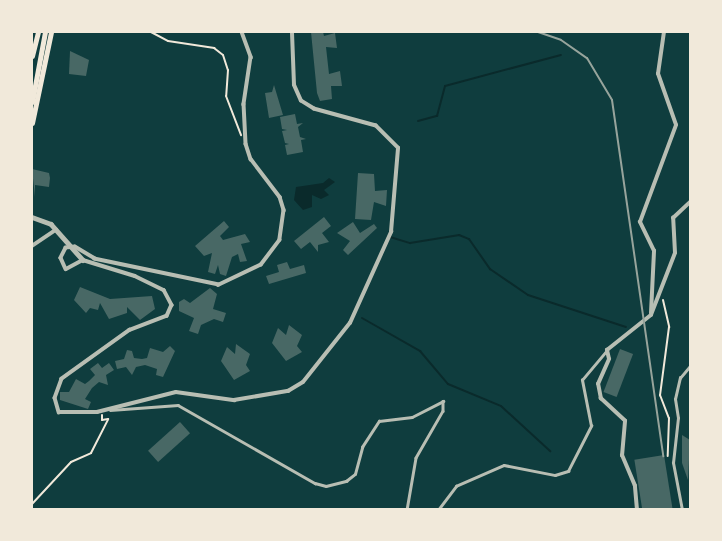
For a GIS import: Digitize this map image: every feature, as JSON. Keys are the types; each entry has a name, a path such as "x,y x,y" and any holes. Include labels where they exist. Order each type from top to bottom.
{"main road":[{"path":"32,56 38,32"},
{"path":"32,102 45,32"},
{"path":"32,123 51,32"},
{"path":"37,68 32,83 41,85"},
{"path":"32,92 39,99"}],"street":[{"path":"83,260 66,269 61,258 66,248 72,246 93,259 219,285 261,265 280,240 284,210 247,150 244,104 251,57 242,32"},
{"path":"102,409 176,392 234,400 288,391 303,382 354,316 390,237 398,148 376,126 314,109 301,101 294,85 292,32"},
{"path":"651,315 654,251 640,222 676,125 657,69 664,32"},
{"path":"438,509 456,486 504,465 555,475 568,471 591,426 582,380 607,350 651,315 675,253 673,218 691,202"},
{"path":"32,217 56,230 83,260 160,288 172,305 167,316 130,330 92,361 61,381 54,405 63,414 178,405 315,484 326,485 346,481 355,474 362,447 379,421 412,417 443,401 443,411 416,458 407,509"},
{"path":"32,246 56,230"},
{"path":"607,350 609,359 598,390 625,421 623,460 636,489 637,509"},
{"path":"682,509 673,463 675,394 681,376 691,366"}],"path":[{"path":"151,32 168,41 214,48 223,55 228,70 226,96 239,135"},
{"path":"663,286 664,319 669,327 660,396 669,417 666,444 668,464 673,463"},
{"path":"32,504 71,462 91,453 108,419 102,420 102,409"}],"water":[{"path":"329,178 335,182 324,190 329,195 321,199 312,195 312,207 303,210 294,200 296,187 323,183"}],"building":[{"path":"311,32 323,32 324,36 335,33 337,48 326,47 329,74 340,71 342,86 331,86 332,99 320,101 317,93"},
{"path":"70,51 89,60 86,76 69,74"},
{"path":"274,85 283,115 269,118 265,93 272,92"},
{"path":"295,114 297,124 303,123 298,127 300,137 306,139 301,140 303,152 287,155 285,145 289,144 285,143 282,131 287,130 282,129 280,117"},
{"path":"32,169 49,173 50,178 49,187 35,185 35,197"},
{"path":"358,173 374,174 375,191 387,190 386,206 374,202 371,220 355,219"},
{"path":"324,217 331,226 322,233 329,242 318,245 318,252 310,242 301,249 294,241"},
{"path":"224,221 229,227 220,236 223,240 245,234 250,242 241,244 247,261 240,262 238,254 232,257 226,276 220,274 218,265 215,274 208,272 212,253 204,256 195,246"},
{"path":"353,222 360,233 374,224 377,228 348,255 343,250 350,241 337,233"},
{"path":"287,262 290,269 304,265 306,273 269,284 266,276 279,272 277,265"},
{"path":"80,287 110,299 152,296 155,309 140,320 127,307 127,313 109,319 100,303 98,310 90,308 86,313 74,300"},
{"path":"210,288 217,294 213,309 226,313 223,322 214,319 201,325 198,334 189,331 194,318 179,311 179,302 184,299 190,303"},
{"path":"289,325 302,335 297,346 302,352 286,361 272,343 278,328 286,335"},
{"path":"236,344 250,354 246,365 250,371 234,380 221,361 227,347 235,354"},
{"path":"170,346 175,351 163,377 156,375 157,369 145,365 136,367 132,375 126,367 117,369 115,361 124,359 127,350 132,351 134,358 142,359 147,358 150,348 163,352"},
{"path":"620,349 633,354 617,397 604,392"},
{"path":"98,363 102,368 109,363 114,370 106,375 108,385 99,382 92,388 85,399 91,402 88,409 60,400 60,392 69,392 76,379 85,384 89,381 95,375 90,369"},
{"path":"180,422 190,433 158,462 148,451"},
{"path":"682,435 690,440 688,480 682,463"},
{"path":"664,455 673,510 642,510 634,460"}],"waterway":[{"path":"418,121 437,116 445,86 561,55"},
{"path":"390,237 410,243 459,235 469,239 490,269 528,295 626,327"},
{"path":"362,318 420,351 448,384 501,406 550,451"}],"railway":[{"path":"538,32 561,40 587,58 612,100 663,456"}]}
